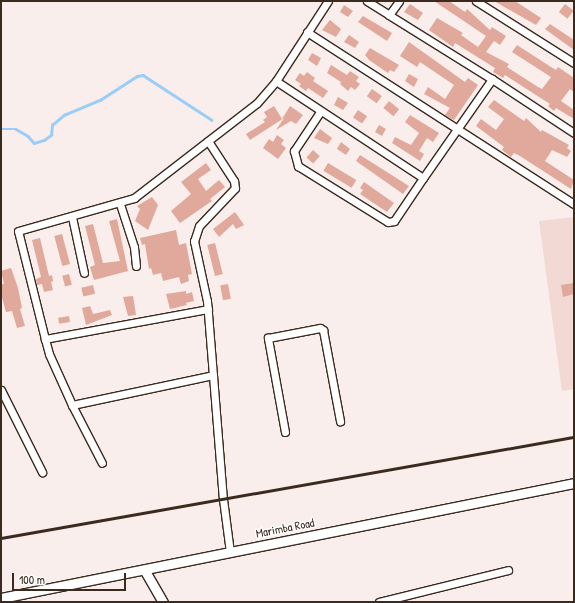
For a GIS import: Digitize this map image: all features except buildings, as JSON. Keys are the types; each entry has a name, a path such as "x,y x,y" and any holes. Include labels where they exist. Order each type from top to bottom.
{"street":[{"path":"102,463 72,405 49,354 18,231 120,204 134,198 257,103 276,81 328,1"},
{"path":"367,1 492,79 574,133"},
{"path":"389,15 399,1"},
{"path":"476,1 574,63"},
{"path":"307,32 574,204"},
{"path":"320,112 294,151 298,166 382,221 394,221 492,79"},
{"path":"276,81 320,112 423,178"},
{"path":"208,142 234,181 235,188 196,233 194,241 208,309 223,499 230,552"},
{"path":"120,204 134,247 136,266"},
{"path":"72,216 84,273"},
{"path":"45,339 208,309"},
{"path":"285,432 268,338 312,329 323,330 340,421"},
{"path":"72,405 213,375"},
{"path":"1,390 42,472"},
{"name":"Marimba Road","path":"1,598 145,571 230,552 574,483"},
{"path":"379,602 508,570"},
{"path":"145,571 163,602"}],"shaded area":[{"path":"574,217 574,389 562,391 539,221"}],"waterway":[{"path":"1,129 16,129 28,136 34,143 44,140 51,135 52,125 64,115 100,100 137,76 143,75 212,120"}],"railway":[{"path":"1,538 574,437"}]}
